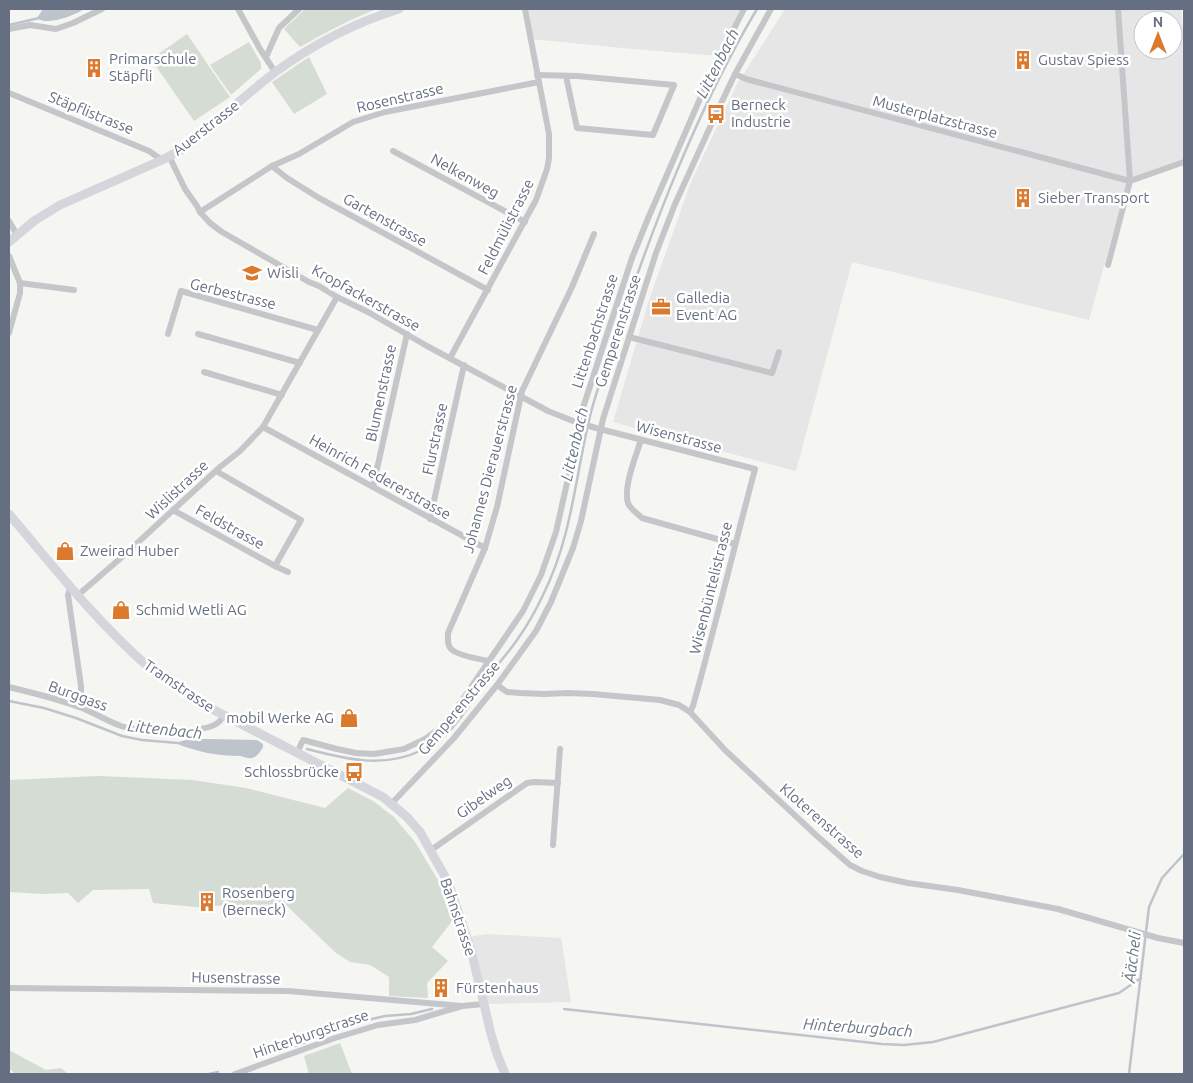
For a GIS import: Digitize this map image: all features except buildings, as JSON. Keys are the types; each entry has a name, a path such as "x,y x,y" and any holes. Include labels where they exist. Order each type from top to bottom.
{"main road":[{"name":"Auerstrasse","path":"9,242 34,221 60,205 166,158 195,140 275,72 302,54 354,25 399,9"},
{"name":"Tramstrasse","path":"9,514 78,595 120,640 152,669 184,692 224,716 392,803"},
{"name":"Bahnstrasse","path":"392,803 420,832 448,882 471,950 494,1045 505,1074"}],"street":[{"path":"9,29 30,25 56,29 102,9"},
{"path":"238,9 275,72"},
{"path":"266,58 279,28 299,9"},
{"name":"Feldmülistrasse","path":"450,358 539,195 547,169 549,134 526,9"},
{"name":"Littenbachstrasse","path":"297,753 303,740 346,751 374,754 404,749 426,739 442,727 461,702 523,611 548,558 556,532 575,442 624,282 649,216 709,78 744,9"},
{"name":"Gemperenstrasse","path":"392,803 454,738 499,686 536,631 551,602 573,548 581,521 598,428 656,253 675,204 735,74 771,9"},
{"path":"1108,265 1130,180 1118,9"},
{"name":"Musterplatzstrasse","path":"735,74 746,79 1130,180"},
{"name":"Rosenstrasse","path":"200,212 272,166 299,154 353,122 377,114 538,78 566,76 674,85 653,135 627,133 577,128 566,76"},
{"name":"Stäpflistrasse","path":"9,93 166,158"},
{"name":"Nelkenweg","path":"393,151 525,222"},
{"name":"Kropfackerstrasse","path":"166,158 200,212 222,232 308,282 368,312 520,397 581,424"},
{"path":"1130,180 1184,162"},
{"name":"Gartenstrasse","path":"272,166 319,198 488,290"},
{"path":"9,221 17,235"},
{"name":"Johannes Dierauerstrasse","path":"489,661 451,649 448,644 448,634 485,548 522,391 572,287 594,234"},
{"path":"9,256 20,283 20,293 9,333"},
{"path":"20,283 74,290"},
{"name":"Gerbestrasse","path":"168,334 181,291 318,330"},
{"name":"Wislistrasse","path":"78,595 129,552 240,451 263,427 336,297"},
{"path":"198,334 300,363"},
{"name":"Blumenstrasse","path":"373,487 407,334"},
{"path":"629,337 772,373 779,352"},
{"name":"Flurstrasse","path":"430,518 464,365"},
{"path":"204,372 282,396"},
{"name":"Wisenstrasse","path":"581,424 755,469"},
{"name":"Heinrich Federerstrasse","path":"263,427 485,548"},
{"path":"641,440 628,484 629,505 642,518 735,544"},
{"name":"Wisenbüntelistrasse","path":"690,712 712,640 755,469"},
{"name":"Feldstrasse","path":"216,471 304,521 275,566"},
{"name":"Feldstrasse","path":"173,510 288,572"},
{"path":"71,586 68,595 81,686 79,707"},
{"name":"Kloterenstrasse","path":"499,686 507,692 576,693 660,700 679,705 690,712 725,750 817,836 850,864 880,878 1040,905 1184,943"},
{"name":"Burggass","path":"9,687 79,707 122,726 133,728 151,730 199,729 216,724 224,716"},
{"path":"553,845 560,749"},
{"name":"Gibelweg","path":"431,850 527,783 558,783"},
{"name":"Husenstrasse","path":"9,988 288,991 462,1006"},
{"name":"Hinterburgstrasse","path":"235,1074 335,1038 378,1025 415,1020 462,1006 484,1004"}],"shaded area":[{"path":"43,9 84,9 65,18 43,21 37,18"},
{"path":"305,9 377,9 328,31 300,47 284,29"},
{"path":"525,9 744,9 720,56 531,39"},
{"path":"785,9 1181,9 1133,10 1133,60 1183,60 1183,32 1184,160 1128,179 1089,320 852,262 796,471 613,422 649,300 691,182 736,86"},
{"path":"187,34 230,97 194,121 151,59"},
{"path":"249,42 261,63 261,69 231,95 210,65"},
{"path":"309,57 327,94 294,114 272,82"},
{"path":"189,739 257,740 263,744 263,747 257,755 249,758 207,753 175,743"},
{"path":"99,776 192,780 246,788 325,808 348,788 373,801 394,817 415,842 438,880 453,920 432,947 448,961 427,983 428,998 389,996 389,977 370,965 350,962 336,953 285,904 215,906 207,908 153,903 149,889 93,890 78,903 68,893 9,892 9,780"},
{"path":"488,934 561,938 571,1002 484,1004 467,937"},
{"path":"340,1043 352,1074 309,1074 304,1056"},
{"path":"9,1050 46,1070 61,1068 68,1074 15,1074 9,1068"}],"waterway":[{"name":"Littenbach","path":"307,749 350,759 379,761 408,756 430,746 445,735 457,722 528,624 553,573 567,529 592,407 659,215 694,130 757,9"},
{"path":"9,25 39,18"},
{"name":"Littenbach","path":"9,701 44,708 122,736 178,743"},
{"name":"Äächeli","path":"1129,1074 1149,907 1162,878 1184,854"},
{"name":"Hinterburgbach","path":"564,1009 904,1045 933,1042 1119,993 1141,978"},
{"name":"Hinterburgbach","path":"292,1047 363,1021 432,1009"},
{"name":"Hinterburgbach","path":"209,1074 218,1072"}],"place":[{"name":"Gustav Spiess","path":"1023,60"},
{"name":"Primarschule Stäpfli","path":"94,68"},
{"name":"Berneck Industrie","path":"716,114"},
{"name":"Sieber Transport","path":"1023,198"},
{"name":"Wisli","path":"252,273"},
{"name":"Galledia Event AG","path":"661,307"},
{"name":"Zweirad Huber","path":"65,551"},
{"name":"Schmid Wetli AG","path":"121,610"},
{"name":"mobil Werke AG","path":"349,718"},
{"name":"Schlossbrücke","path":"354,772"},
{"name":"Rosenberg (Berneck)","path":"207,902"},
{"name":"Fürstenhaus","path":"441,988"}]}
